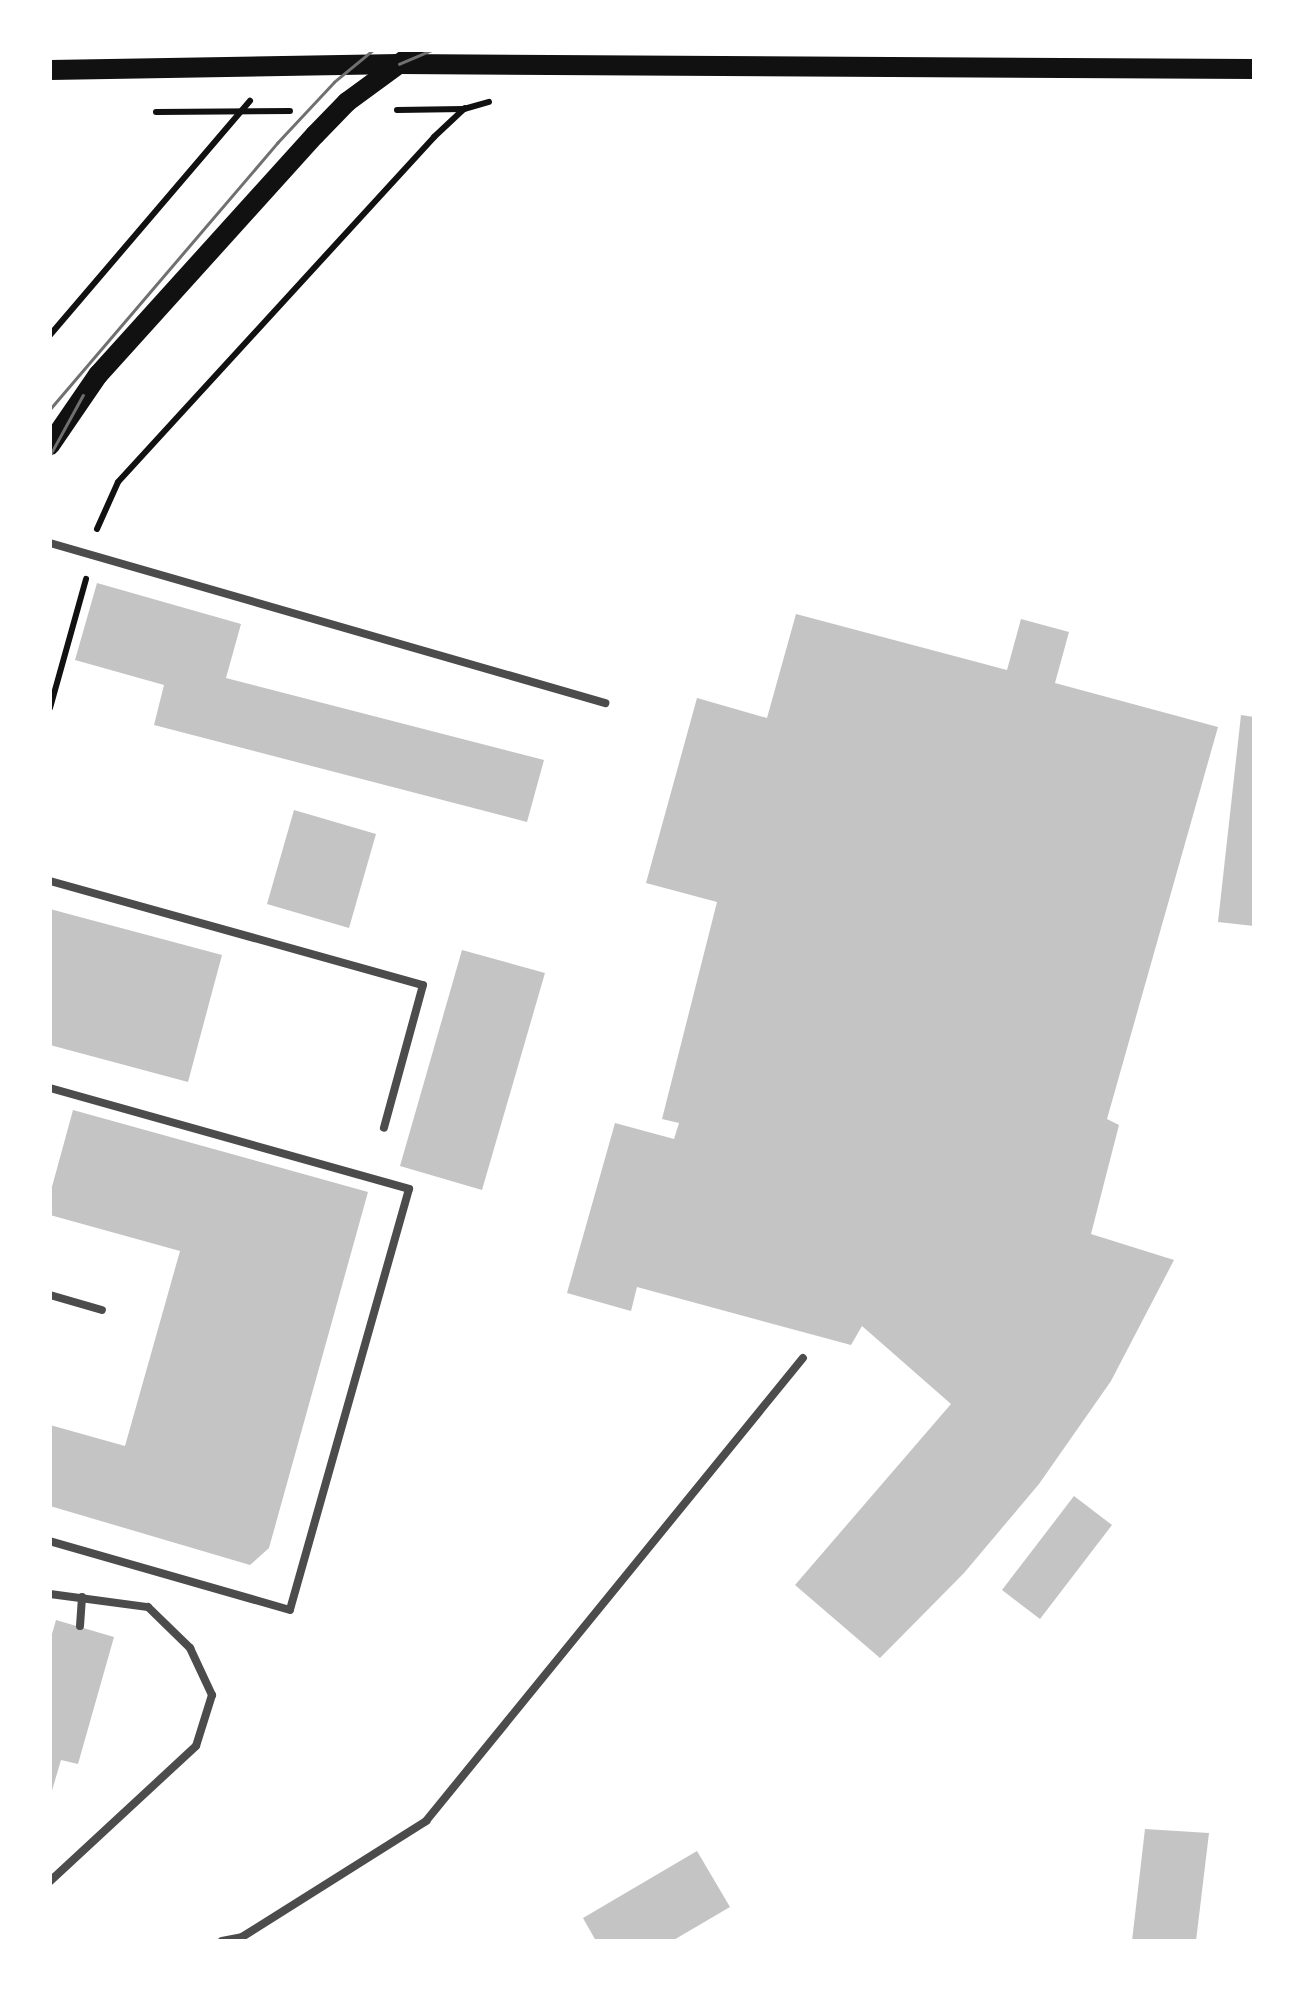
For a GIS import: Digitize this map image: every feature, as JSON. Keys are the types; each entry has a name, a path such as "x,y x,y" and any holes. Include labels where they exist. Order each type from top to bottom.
{"main road":[{"path":"50,445 82,396 338,110 418,50"},
{"path":"50,70 399,64 1254,68"}],"lane":[{"path":"50,544 605,703"},
{"path":"50,881 423,985 384,1128"},
{"path":"50,1088 409,1190 290,1610 50,1541"},
{"path":"50,1294 102,1310"},
{"path":"222,1941 242,1938 426,1821 804,1358"},
{"path":"50,1594 148,1607 190,1648 212,1695 196,1746 50,1881"},
{"path":"80,1626 82,1597"}],"path":[{"path":"50,708 89,569 86,554 118,482 464,109"},
{"path":"50,336 236,112 156,112"}],"building":[{"path":"97,583 241,624 226,678 544,760 527,822 154,725 164,685 75,660"},
{"path":"796,614 1007,670 1021,619 1069,632 1055,683 1218,727 1107,1119 1119,1125 1091,1234 1174,1260 1111,1381 1039,1484 964,1573 880,1658 795,1585 951,1404 862,1326 851,1345 637,1287 631,1311 567,1293 615,1123 674,1139 679,1123 662,1119 717,902 646,883 697,698 767,718"},
{"path":"1241,715 1254,717 1254,926 1218,922"},
{"path":"294,810 376,834 349,928 267,904"},
{"path":"50,909 222,955 188,1082 50,1045"},
{"path":"462,950 545,973 482,1190 400,1166"},
{"path":"73,1110 368,1192 269,1548 250,1565 50,1506 50,1425 125,1446 180,1251 50,1215 50,1194"},
{"path":"1074,1496 1112,1525 1040,1619 1002,1590"},
{"path":"56,1620 114,1637 78,1764 61,1760 51,1794 50,1641"},
{"path":"1145,1829 1209,1833 1196,1941 1132,1941"},
{"path":"697,1851 730,1907 672,1941 596,1941 583,1918"}],"tram line":[{"path":"50,409 277,143 334,82 373,50"},
{"path":"399,64 432,50"},
{"path":"50,455 83,395"}]}
